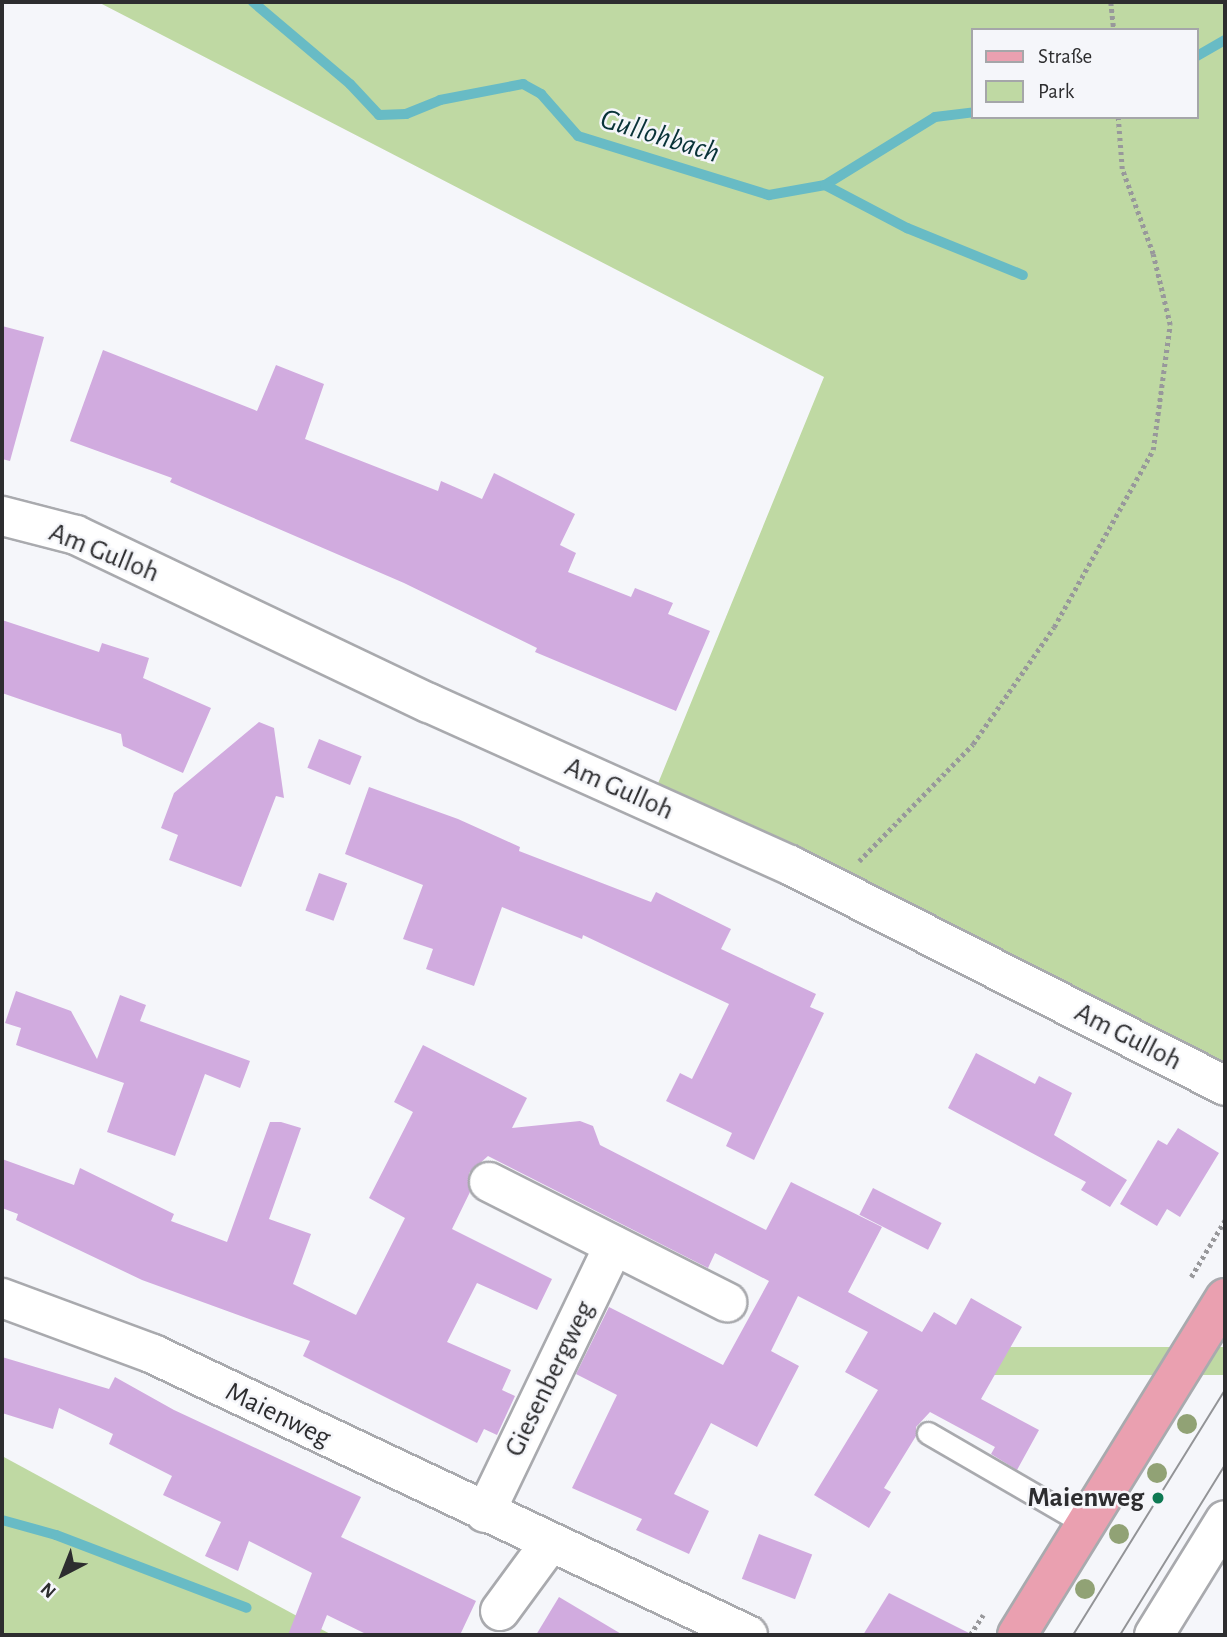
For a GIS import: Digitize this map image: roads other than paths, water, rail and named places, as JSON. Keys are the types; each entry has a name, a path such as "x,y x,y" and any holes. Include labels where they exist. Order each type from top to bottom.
{"main road":[{"path":"1017,1635 1225,1298"}],"street":[{"name":"Am Gulloh","path":"2,516 76,535 429,703 833,887 1225,1086"},
{"path":"489,1182 727,1303"},
{"name":"Giesenbergweg","path":"485,1513 614,1245"},
{"name":"Maienweg","path":"2,1298 129,1343 748,1635"},
{"path":"1154,1635 1225,1520"},
{"path":"500,1611 550,1542"}],"lane":[{"path":"928,1433 1085,1524"}],"waterway":[{"name":"Gullohbach","path":"253,2 350,84 379,115 406,114 440,100 523,84 541,94 578,136 769,195 825,185 935,117 972,112"},
{"name":"Gullohbach","path":"1199,55 1225,40"},
{"path":"825,185 907,228 1023,275"},
{"path":"2,1520 56,1535 247,1608"}],"tram line":[{"path":"1073,1635 1225,1390"},
{"path":"1120,1635 1225,1465"}],"place":[{"name":"Maienweg","path":"1158,1498"}]}
